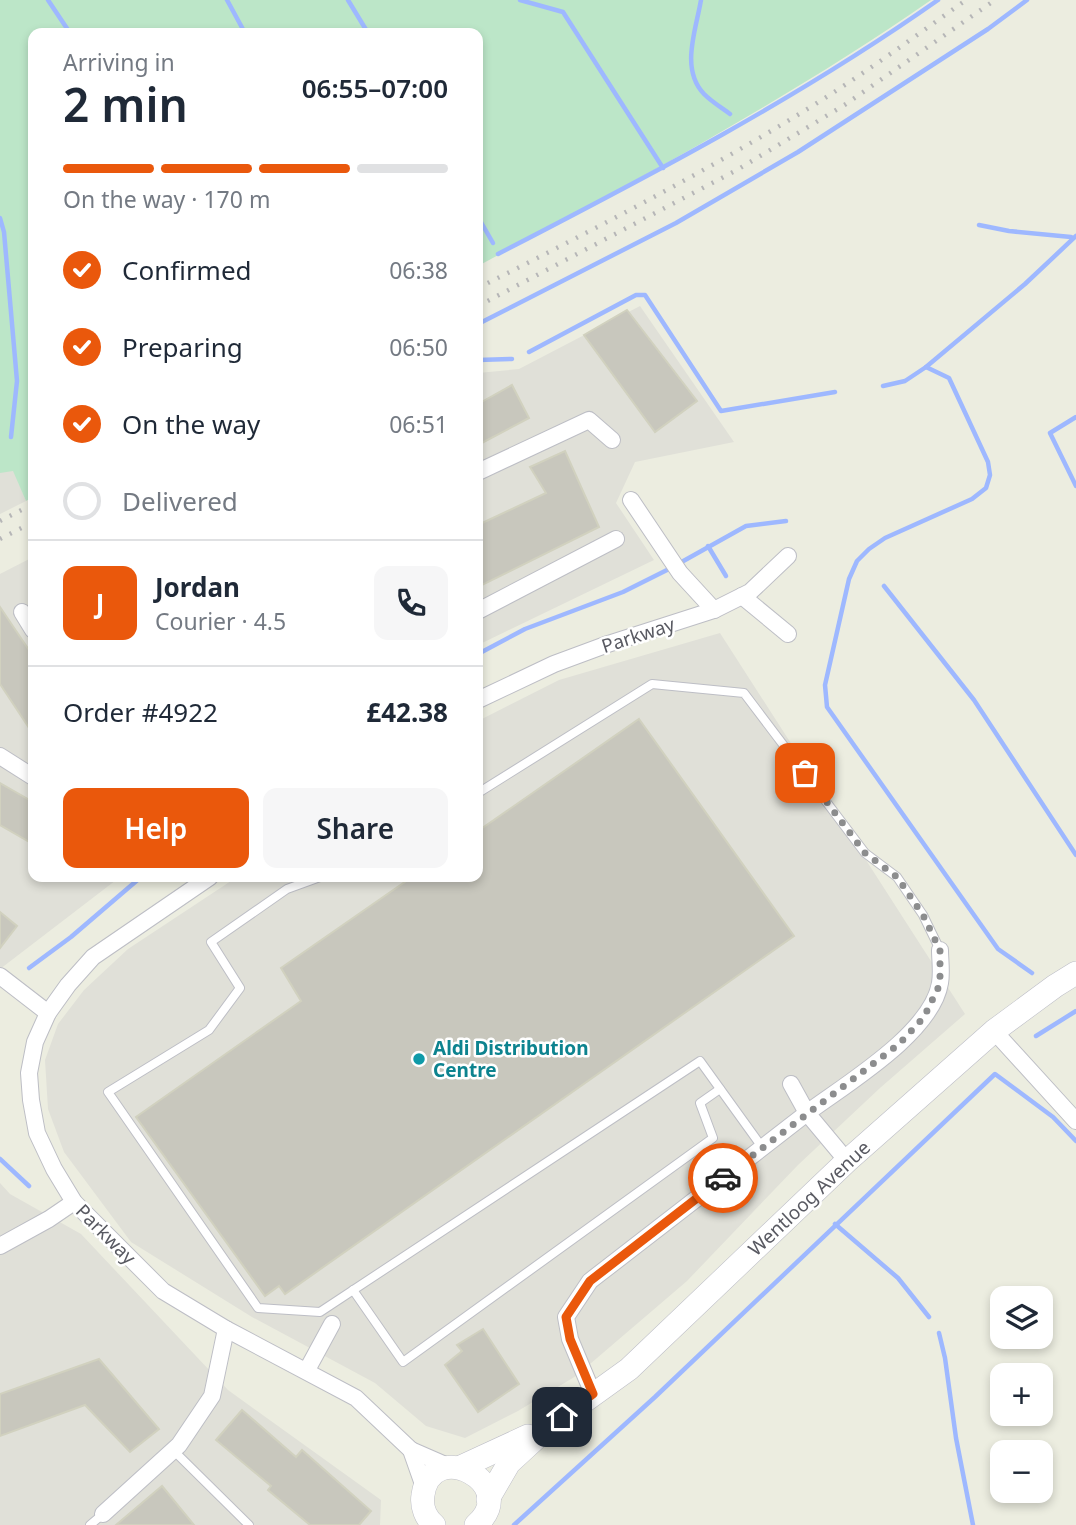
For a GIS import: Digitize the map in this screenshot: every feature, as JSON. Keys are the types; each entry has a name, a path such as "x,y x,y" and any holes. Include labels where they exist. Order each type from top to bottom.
{"main road":[{"name":"Wentloog Avenue","path":"476,1525 487,1511 488,1499 509,1463 547,1428 629,1368 847,1161 995,1031 1076,973"},
{"name":"Wentloog Avenue","path":"424,1488 439,1471 455,1467 547,1428"},
{"path":"455,1467 472,1471 481,1479 488,1499"},
{"path":"424,1488 422,1499 430,1523"}],"street":[{"path":"483,470 589,420 612,440"},
{"path":"631,500 676,566 714,610"},
{"path":"483,608 616,539"},
{"name":"Parkway","path":"483,697 554,664 714,610 742,596 765,579 788,556"},
{"path":"742,596 788,634"},
{"path":"22,612 28,622"},
{"path":"0,756 28,774"},
{"name":"Parkway","path":"195,882 93,957 48,1013 35,1042 29,1073 37,1133 74,1202 163,1291 226,1329 356,1398 411,1450 455,1467"},
{"path":"593,1394 570,1339 566,1317 590,1281 899,1044 924,1017 940,984 940,950"},
{"path":"0,976 48,1013"},
{"path":"995,1031 1076,1121"},
{"path":"791,1084 807,1113 847,1161"},
{"path":"0,1246 74,1202"},
{"path":"307,1370 332,1324"},
{"path":"103,1514 173,1450 212,1396 226,1329"},
{"name":"Parkway","path":"411,1450 424,1488"}],"lane":[{"path":"483,790 652,684 744,693 865,853 897,877 923,915 940,950"},
{"path":"306,882 287,889 211,942 240,988 209,1030 108,1092 258,1308 320,1312 700,1061 762,1147"},
{"path":"354,1290 403,1362 713,1138 700,1103 720,1089"},
{"path":"173,1450 249,1525"},
{"path":"90,1525 103,1514"}],"shaded area":[{"path":"640,306 734,442 635,462 616,503 654,560 483,643 483,373 519,369"},
{"path":"13,469 26,501 0,514 0,471"},
{"path":"28,560 28,882 113,882 0,969 0,574"},
{"name":"Aldi Distribution Centre","path":"720,633 965,1014 880,1088 798,1165 687,1281 576,1376 518,1411 465,1438 426,1426 375,1383 252,1317 131,1242 64,1152 48,1109 45,1060 58,1024 84,990 128,949 229,882 483,882 483,718 559,680"},
{"path":"0,1183 10,1194 81,1234 228,1390 381,1500 380,1525 0,1525"}],"green space":[{"path":"0,0 931,0 877,37 765,106 651,172 483,263 483,28 28,28 28,500 26,501 13,471 0,473"}],"building":[{"path":"627,310 697,401 655,432 584,335"},
{"path":"512,385 529,418 483,442 483,401"},
{"path":"565,451 599,527 483,585 483,523 546,493 530,467"},
{"path":"0,607 28,649 28,726 0,684"},
{"name":"Aldi Distribution Centre","path":"639,719 794,936 285,1294 279,1286 265,1296 136,1117 301,1001 281,968 405,882 483,882 483,828"},
{"path":"0,783 28,799 28,841 0,825"},
{"path":"0,912 17,926 0,948"},
{"path":"483,1329 519,1384 478,1412 445,1365 462,1351 457,1345"},
{"path":"99,1359 159,1429 130,1452 85,1405 0,1436 0,1394"},
{"path":"242,1410 296,1457 302,1450 371,1511 359,1525 310,1525 268,1490 271,1486 216,1440"},
{"path":"162,1486 194,1525 116,1525"}],"waterway":[{"path":"48,0 67,28"},
{"path":"227,0 242,28"},
{"path":"348,0 365,28"},
{"path":"520,0 563,12 663,168"},
{"path":"701,0 693,36 693,73 704,94 730,114"},
{"path":"498,254 778,103 938,0"},
{"path":"483,321 676,223 798,152 988,29 1027,0"},
{"path":"0,218 4,232 17,381 11,437"},
{"path":"979,225 1071,237"},
{"path":"483,226 493,243"},
{"path":"926,367 1025,284 1076,236"},
{"path":"529,352 636,295 645,295 721,411 835,392"},
{"path":"483,360 512,359"},
{"path":"883,386 905,381 926,367 949,378 988,462 990,475 986,488 972,499 885,538 857,561 849,579 825,685 827,707 998,949 1032,973"},
{"path":"1076,417 1050,433 1076,486"},
{"path":"678,564 746,526 786,521"},
{"path":"708,546 726,576"},
{"path":"483,651 525,629 623,592 671,568"},
{"path":"884,586 974,700 1076,855"},
{"path":"29,968 71,937 135,882"},
{"path":"1036,1036 1076,1011"},
{"path":"514,1525 655,1397 995,1074 1053,1117 1076,1141"},
{"path":"0,1159 29,1186"},
{"path":"835,1224 898,1278 929,1317"},
{"path":"939,1333 973,1525"}],"railway":[{"path":"483,285 650,199 776,128 855,78 966,0"},
{"path":"483,303 737,170 846,104 995,0"},
{"path":"0,521 28,507"},
{"path":"0,539 28,525"}],"way so far":[{"path":"723,1178 899,1044 924,1017 940,984 940,950 923,915 897,877 865,853 805,773"}],"place":[{"name":"Aldi Distribution Centre","path":"419,1059"}],"route":[{"path":"562,1417 593,1394 570,1339 566,1317 590,1281 723,1178"}]}
